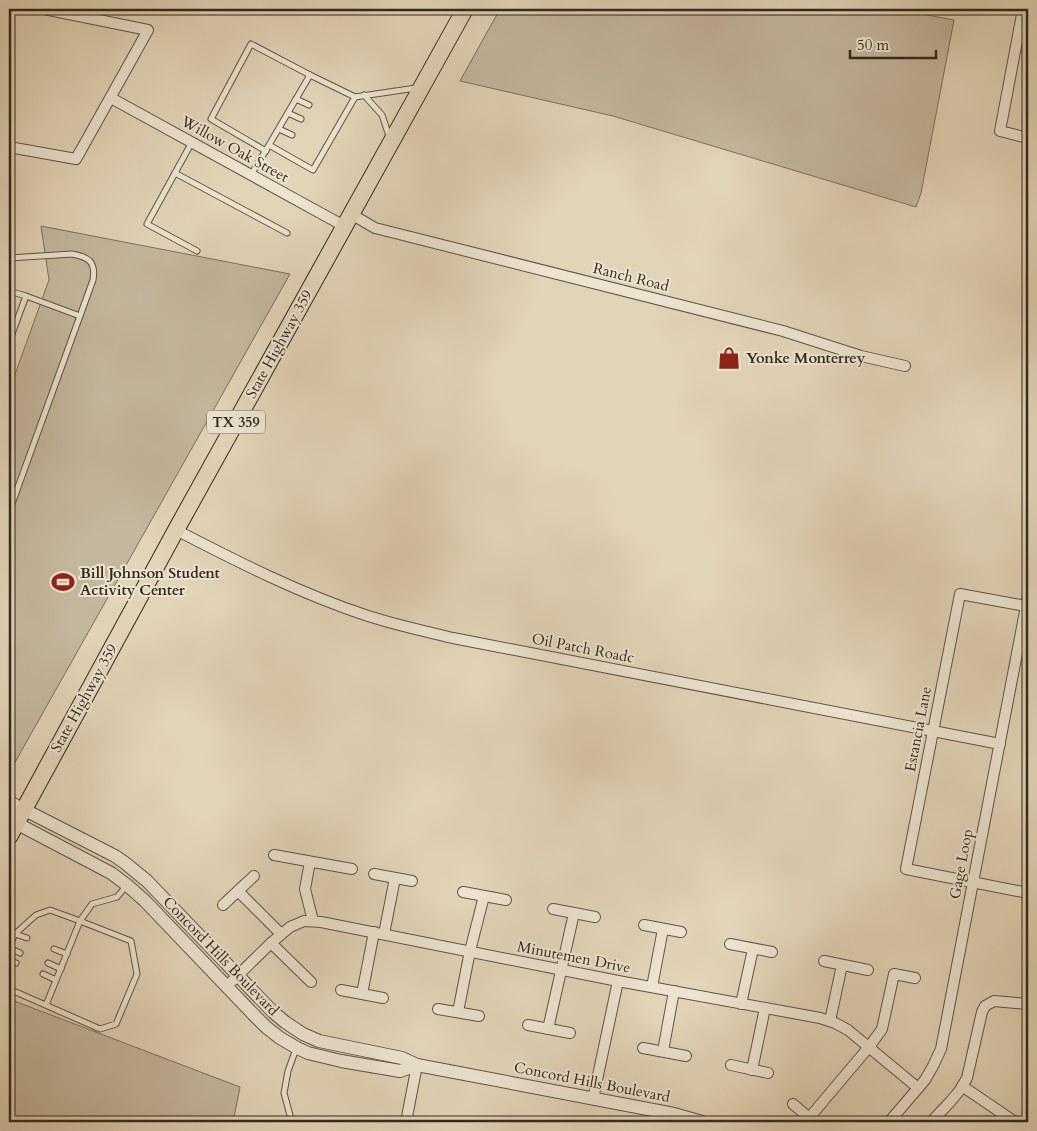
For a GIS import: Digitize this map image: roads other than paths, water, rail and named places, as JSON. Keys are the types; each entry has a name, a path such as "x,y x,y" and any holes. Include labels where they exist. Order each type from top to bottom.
{"main road":[{"name":"State Highway 359","path":"14,822 465,9"}],"street":[{"path":"9,147 76,160 148,30 44,9"},
{"path":"1023,9 1000,131 1028,138"},
{"name":"Willow Oak Street","path":"111,98 251,175 348,220"},
{"name":"Ranch Road","path":"348,220 783,330 861,356 905,366"},
{"name":"Oil Patch Roadc","path":"176,530 267,576 334,604 402,626 453,638 1000,744"},
{"name":"Estancia Lane","path":"973,882 906,868 960,594 1027,601"},
{"name":"Gage Loop","path":"890,1122 925,1080 942,1049 1027,601"},
{"path":"9,800 14,822"},
{"name":"Concord Hills Boulevard","path":"14,822 115,856 158,892 273,1012 303,1034 319,1041 402,1058 417,1065 674,1114 702,1122"},
{"name":"Concord Hills Boulevard","path":"14,822 111,874 127,885 145,901 266,1027 280,1038 308,1053 341,1061 400,1070 417,1065"},
{"path":"274,855 352,869"},
{"path":"310,862 305,889 313,921"},
{"path":"127,885 136,872"},
{"path":"374,874 412,881"},
{"path":"223,905 254,876"},
{"path":"362,994 395,878"},
{"path":"973,882 1028,893"},
{"path":"238,891 281,934"},
{"path":"463,892 506,900"},
{"path":"458,1012 484,896"},
{"path":"553,909 595,917"},
{"path":"548,1029 574,913"},
{"name":"Minutemen Drive","path":"226,986 290,927 304,921 313,921 820,1018 848,1030 918,1088"},
{"path":"644,925 681,932"},
{"path":"652,987 663,928"},
{"path":"271,943 311,982"},
{"path":"730,944 772,952"},
{"path":"741,1004 753,949"},
{"path":"824,961 868,970"},
{"path":"830,1021 842,965"},
{"path":"794,1104 812,1120 882,1029 894,974 915,978"},
{"path":"593,1099 618,980"},
{"path":"341,990 383,998"},
{"path":"663,1051 674,991"},
{"path":"931,1122 950,1102 967,1078 985,1006 994,1001 1028,1004"},
{"path":"438,1008 479,1016"},
{"path":"752,1070 765,1008"},
{"path":"528,1025 570,1033"},
{"path":"297,1048 303,1034"},
{"path":"644,1048 686,1056"},
{"path":"406,1122 417,1065"},
{"path":"730,1065 768,1073"},
{"path":"962,1086 1015,1122"}],"lane":[{"path":"354,97 313,170 210,119 251,44 354,97 422,87"},
{"path":"251,175 310,75"},
{"path":"364,95 382,115 391,142"},
{"path":"296,99 308,105"},
{"path":"288,113 301,119"},
{"path":"333,117 341,121"},
{"path":"279,129 292,136"},
{"path":"325,132 332,136"},
{"path":"192,142 146,224 197,251"},
{"path":"316,148 323,152"},
{"path":"175,173 287,233"},
{"path":"9,258 80,255 91,262 95,270 9,512"},
{"path":"9,291 80,316"},
{"path":"9,342 26,296"},
{"path":"46,1005 80,921 92,904 117,897 127,885"},
{"path":"9,989 100,1030 116,1024 137,974 131,941 50,910 36,914 15,934 9,948 20,952"},
{"path":"15,934 27,938"},
{"path":"54,949 66,954"},
{"path":"9,960 16,963"},
{"path":"48,964 61,969"},
{"path":"43,974 56,980"},
{"path":"296,1122 291,1119 284,1094 288,1071 297,1048"}],"place":[{"name":"Yonke Monterrey","path":"729,358"},
{"name":"Bill Johnson Student Activity Center","path":"63,582"}]}
